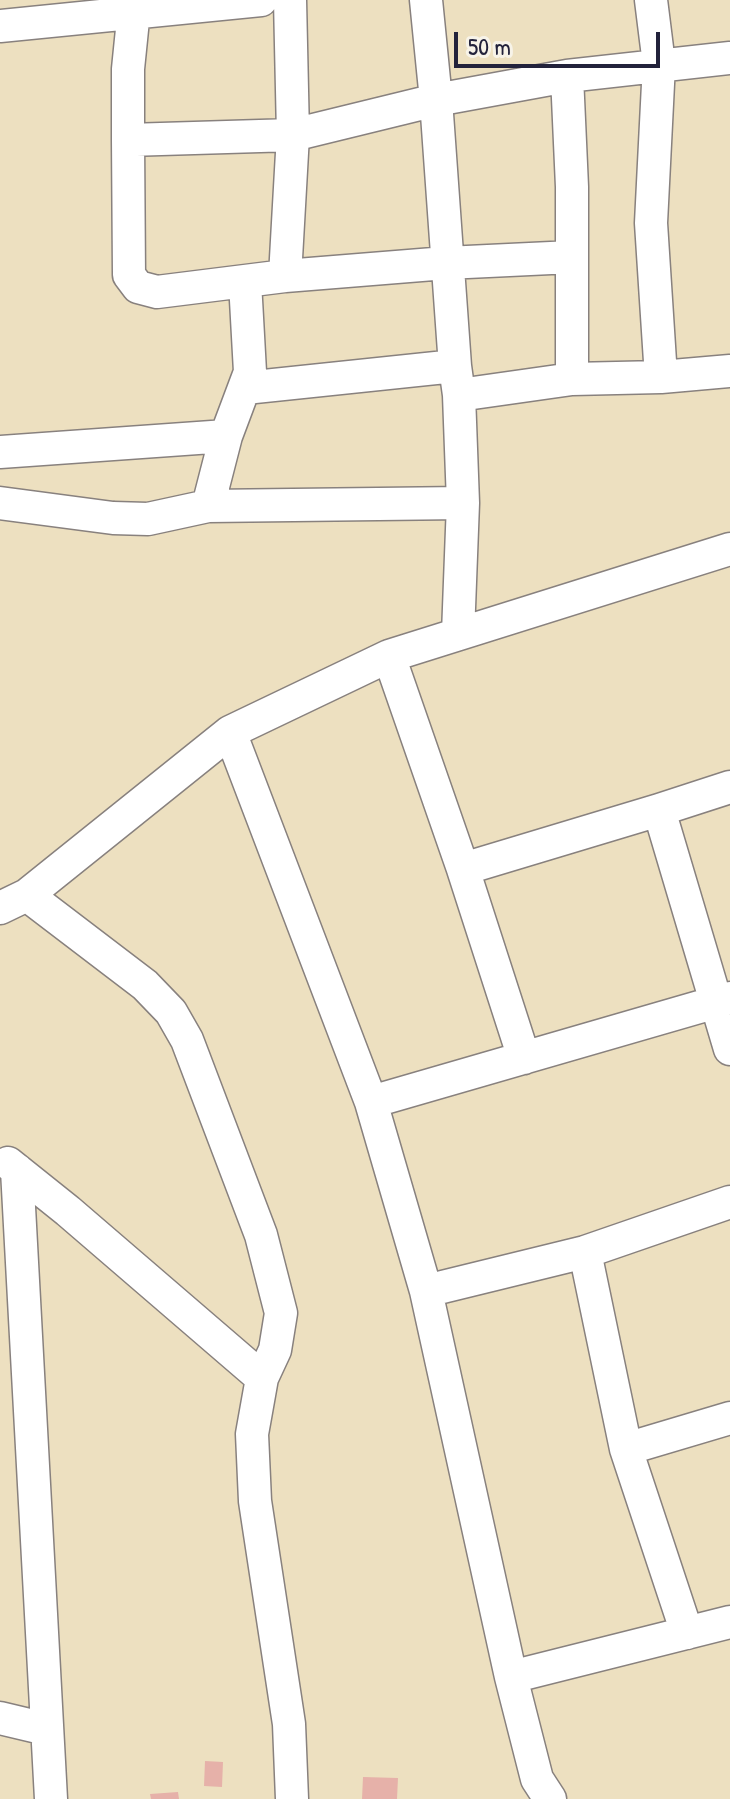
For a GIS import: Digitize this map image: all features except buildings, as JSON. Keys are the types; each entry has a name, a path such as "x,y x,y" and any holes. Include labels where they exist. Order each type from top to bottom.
{"street":[{"path":"0,26 134,7 261,0"},
{"path":"285,276 293,135 290,0"},
{"path":"651,0 659,64 651,223 661,377"},
{"path":"418,2 436,100 457,380 463,503 458,634"},
{"path":"134,7 128,69 129,275 138,287 157,292 285,276 572,257"},
{"path":"128,140 293,135 436,100 567,76 730,58"},
{"path":"567,76 572,379"},
{"path":"208,506 226,436 245,388 250,362 245,282"},
{"path":"245,388 661,377 730,371"},
{"path":"0,452 226,436"},
{"path":"0,503 113,518 148,519 208,506 463,503"},
{"path":"292,1799 289,1724 255,1501 252,1434 262,1378 275,1350 281,1313 261,1235 187,1040 171,1012 145,985 14,901 230,732 389,656 730,549"},
{"path":"389,656 524,1058"},
{"path":"230,732 371,1102 426,1291 511,1677 537,1779 550,1799"},
{"path":"463,869 730,787"},
{"path":"659,810 722,1000 730,1049"},
{"path":"371,1102 722,1000"},
{"path":"8,1163 262,1378"},
{"path":"8,1163 51,1799"},
{"path":"426,1291 585,1252 730,1202"},
{"path":"585,1252 626,1449 687,1633"},
{"path":"626,1449 730,1418"},
{"path":"511,1677 730,1622"},
{"path":"0,1718 46,1729"}]}
